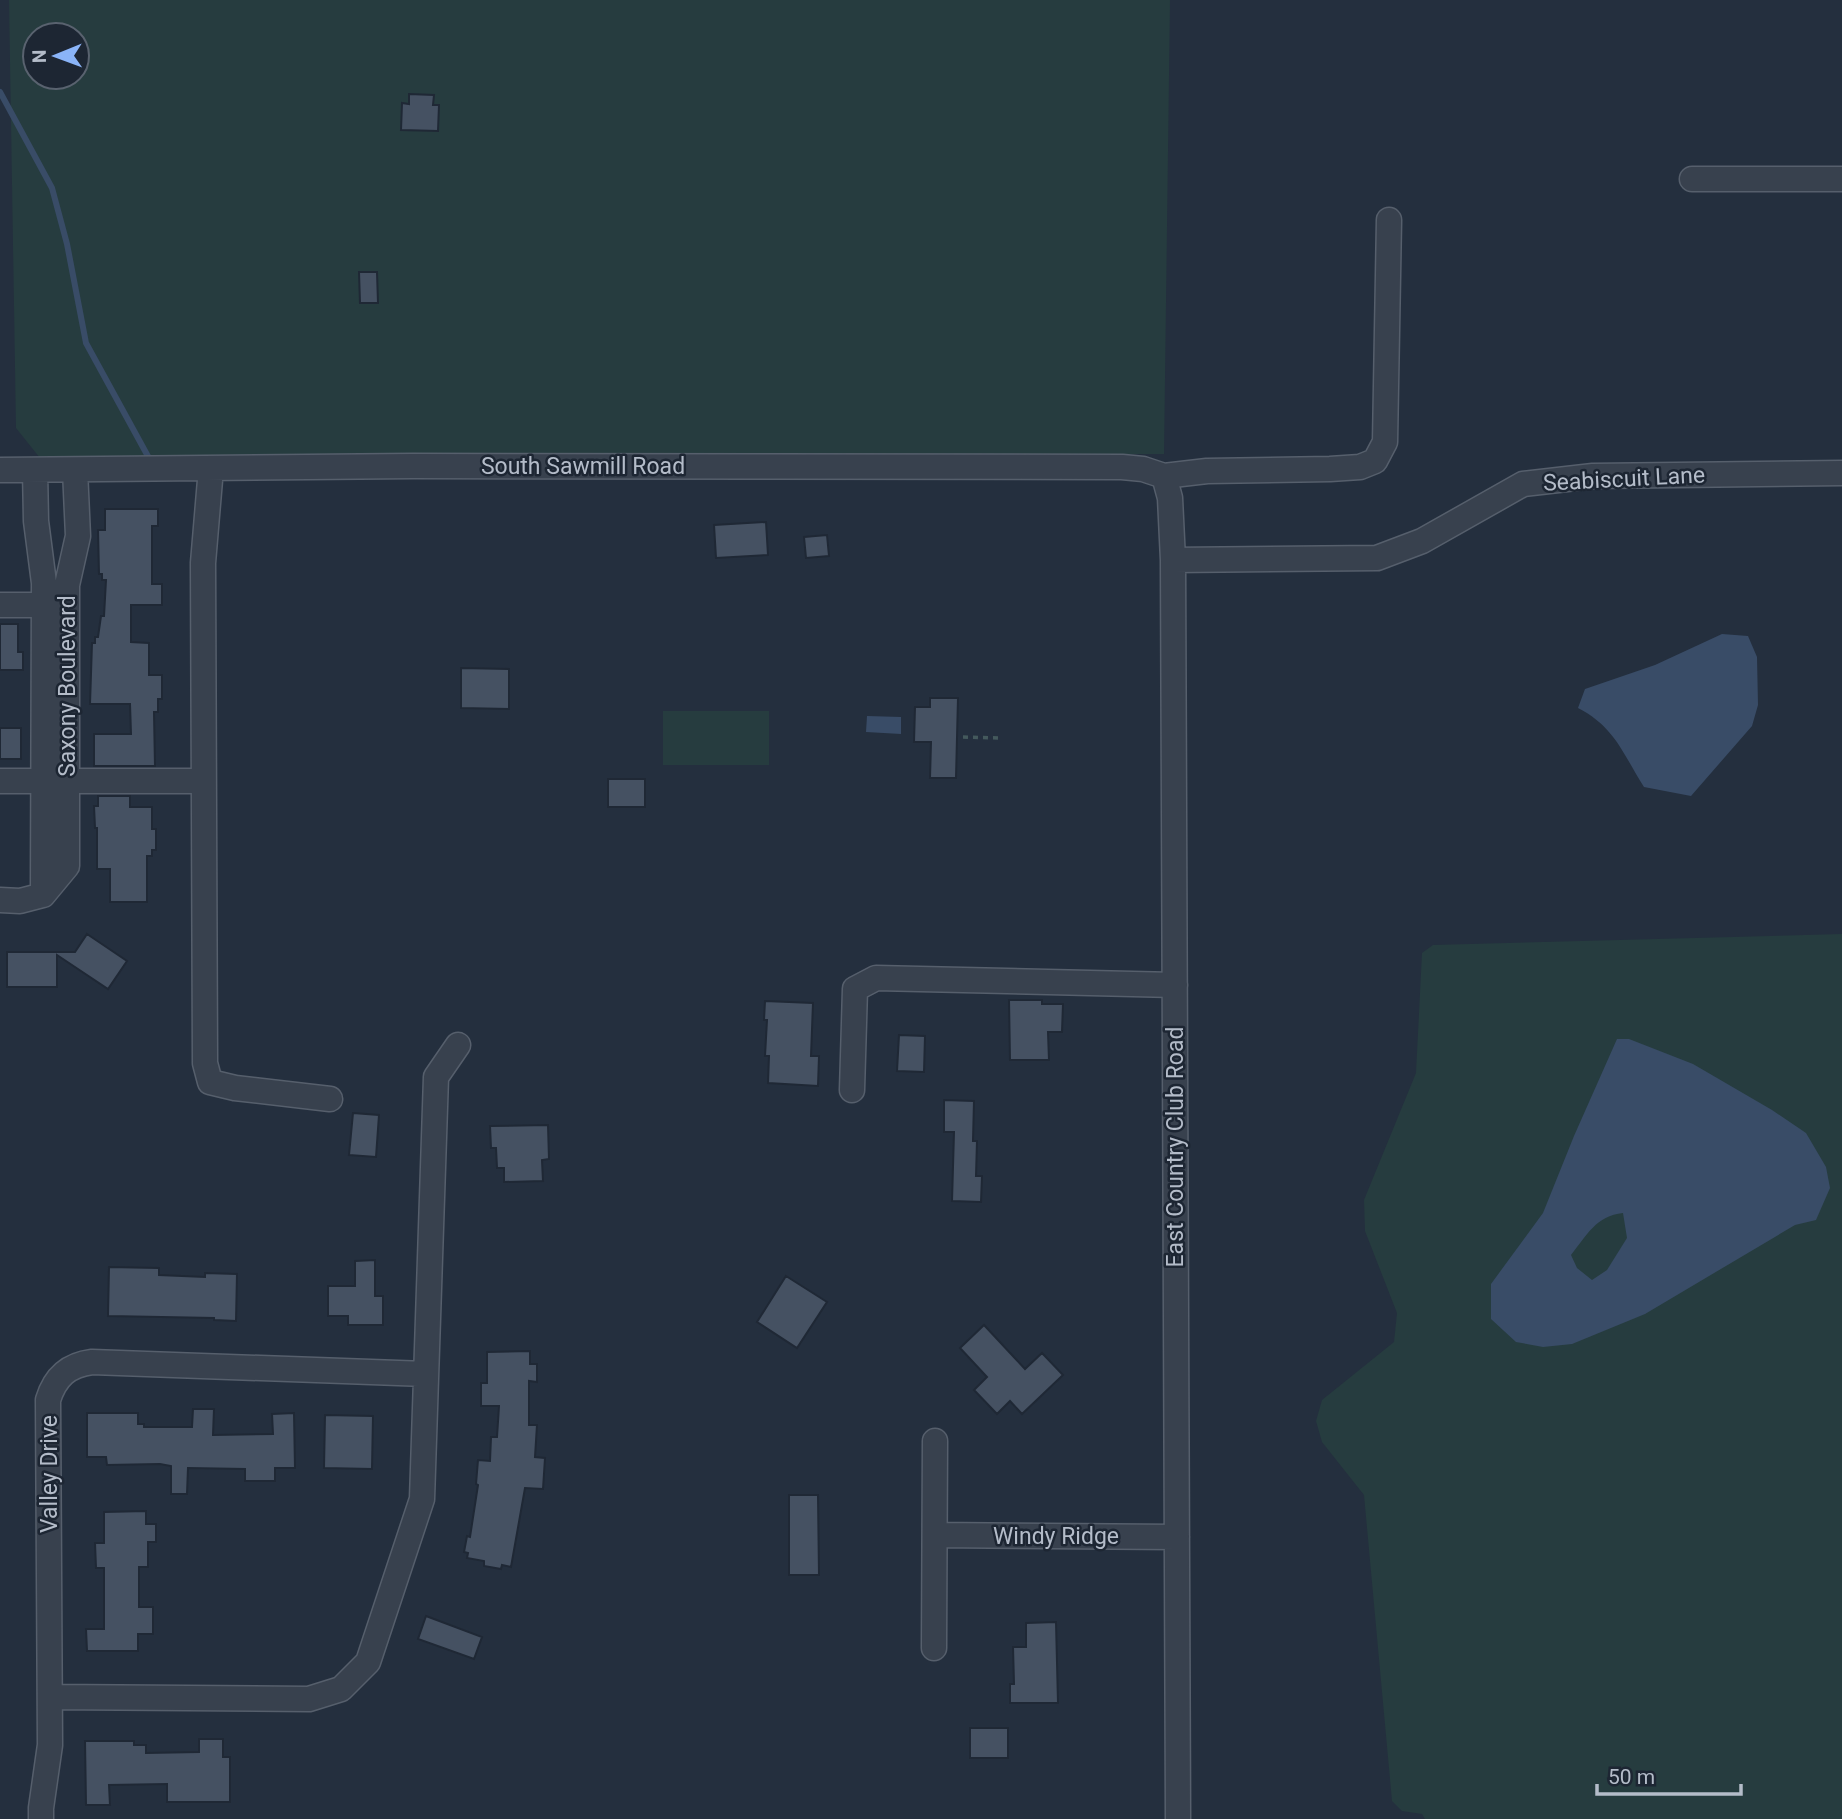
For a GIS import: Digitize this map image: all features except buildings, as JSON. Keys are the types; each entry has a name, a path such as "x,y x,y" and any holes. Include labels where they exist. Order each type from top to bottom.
{"street":[{"path":"1692,179 1842,178"},
{"name":"South Sawmill Road","path":"0,470 413,466 1108,467 1143,469 1164,476 1207,471 1330,470 1360,467 1375,461 1385,442 1389,220"},
{"path":"211,468 203,562 205,1063 210,1082 249,1090 330,1099"},
{"name":"Saxony Boulevard","path":"0,901 20,901 43,895 55,781 55,605 44,583 36,521 35,470"},
{"name":"Saxony Boulevard","path":"55,605 67,585 78,536 75,470"},
{"name":"Seabiscuit Lane","path":"1172,560 1377,558 1422,541 1523,484 1593,476 1842,473"},
{"name":"East Country Club Road","path":"1164,476 1170,498 1172,560 1178,1819"},
{"path":"187,557 191,918"},
{"path":"0,606 55,605"},
{"path":"0,781 191,781"},
{"path":"852,1090 855,989 876,978 1175,985"},
{"path":"50,1697 309,1699 341,1689 368,1661 422,1500 436,1077 458,1045"},
{"name":"Valley Drive","path":"41,1819 50,1745 48,1400 52,1388 66,1370 82,1363 92,1363 426,1374"},
{"path":"934,1648 935,1441"},
{"name":"Windy Ridge","path":"935,1535 1177,1537"}],"path":[{"path":"963,737 1002,738"}],"green space":[{"path":"9,0 1170,0 1164,454 227,455 40,458 16,428"},
{"path":"663,711 769,711 769,765 663,765"},
{"path":"1842,934 1842,1819 1425,1819 1422,1814 1402,1811 1392,1801 1364,1495 1322,1442 1316,1421 1322,1400 1394,1342 1397,1313 1365,1231 1364,1200 1416,1073 1422,953 1433,945"}],"water":[{"path":"1722,634 1748,636 1757,657 1758,705 1752,726 1691,796 1644,787 1610,733 1591,715 1578,708 1585,689 1655,665"},
{"path":"867,716 901,717 901,734 866,732"},
{"path":"1617,1039 1629,1039 1693,1064 1806,1133 1826,1167 1830,1188 1816,1220 1795,1225 1645,1314 1572,1344 1543,1347 1516,1342 1491,1319 1491,1284 1543,1213","holes":["1623,1213 1627,1238 1607,1270 1592,1280 1577,1268 1571,1255 1599,1222 1614,1215"]}],"waterway":[{"path":"0,92 52,188 67,244 86,343 150,460"}]}
